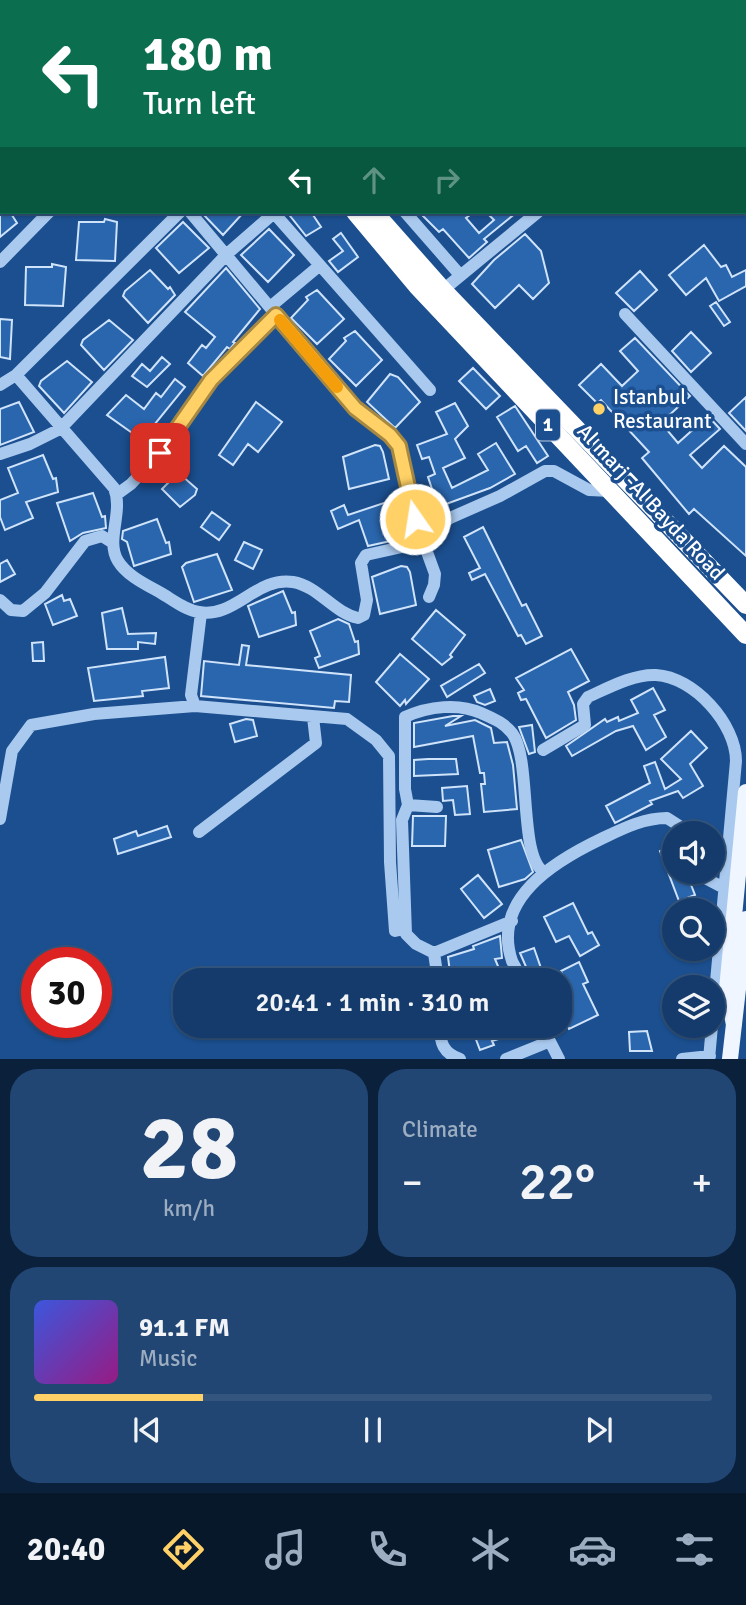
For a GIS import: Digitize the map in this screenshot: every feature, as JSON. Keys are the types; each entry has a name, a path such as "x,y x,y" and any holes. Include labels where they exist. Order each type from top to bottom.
{"highway":[{"name":"Al marj -Al Bayda Road","path":"357,214 417,286 745,634"},
{"name":"Al marj -Al Bayda Road","path":"376,214 443,290 739,589 746,605"}],"main road":[{"path":"734,1025 727,989 746,792"},
{"path":"730,1059 746,919"}],"street":[{"path":"0,262 47,214"},
{"path":"0,385 16,375 178,214"},
{"path":"192,214 355,408 390,435 399,446 420,537 435,574 435,585 429,597"},
{"path":"0,454 30,444 60,429 226,254 272,214"},
{"path":"276,214 430,390"},
{"path":"407,214 460,275"},
{"path":"443,290 536,214"},
{"path":"117,495 160,453 211,380 273,311 319,266"},
{"path":"625,314 746,444"},
{"path":"16,375 117,495 113,542 118,562 128,572 184,607 201,613 226,609 270,584 294,582 358,618 364,615 367,600 361,568 363,557 376,551 411,545 450,518 500,496 545,471 554,471 589,489 611,491"},
{"path":"0,600 11,610 23,611 45,593 85,541 102,536 113,542"},
{"path":"195,706 191,695 201,613"},
{"path":"543,750 584,725 584,700 626,682 655,675 694,691 717,711 730,730 736,753 709,1058 682,1059"},
{"path":"512,921 434,953 416,944 404,929 402,820 408,805 405,789 405,716 460,705 494,717 516,740 527,823 536,863 544,872"},
{"path":"0,819 12,751 31,724 94,714 195,706 347,719 376,740 389,756 390,862 396,931 404,929"},
{"path":"199,832 316,743 313,717"},
{"path":"408,805 437,807"},
{"path":"516,968 509,943 512,921 525,891 544,872 572,853 647,820 673,821"},
{"path":"716,884 724,888"},
{"path":"434,953 436,968"},
{"path":"442,1038 443,1048 460,1059"},
{"path":"547,1038 559,1059"},
{"path":"506,1059 548,1041"}],"building":[{"path":"11,214 17,223 0,237 0,215"},
{"path":"203,214 242,214 223,235"},
{"path":"289,214 312,214 321,227 306,236"},
{"path":"421,214 471,214 466,218 479,233 494,220 488,214 515,214 484,239 487,242 469,258 443,229 439,232"},
{"path":"105,219 117,222 115,261 76,260 79,222 104,222"},
{"path":"183,222 209,248 179,273 156,248"},
{"path":"269,229 294,255 268,282 241,255"},
{"path":"341,233 358,257 338,272 329,261 343,251 333,239"},
{"path":"525,234 541,251 549,283 533,299 519,285 495,308 472,284 494,260"},
{"path":"704,245 721,267 726,265 732,277 746,270 746,286 719,301 706,278 686,295 669,275"},
{"path":"52,264 66,267 63,306 25,305 26,267 52,267"},
{"path":"226,268 260,309 230,349 227,347 203,376 188,363 202,345 206,348 215,337 185,312"},
{"path":"150,270 168,289 170,287 175,295 148,323 123,296 125,291"},
{"path":"640,271 657,290 634,311 616,293"},
{"path":"317,290 344,319 317,344 291,318 308,300 306,297"},
{"path":"716,302 730,322 724,326 710,306"},
{"path":"0,319 12,320 10,359 0,357"},
{"path":"109,320 133,340 104,370 81,345 83,340"},
{"path":"355,331 382,360 356,386 329,359 346,341 344,338"},
{"path":"691,332 711,353 691,372 672,351"},
{"path":"635,338 690,396 664,420 670,426 667,430 678,443 708,416 720,429 690,455 702,468 724,446 746,467 746,556 694,509 689,514 642,458 649,452 601,400 597,403 579,385 601,364 622,386 638,371 620,351"},
{"path":"162,357 170,364 147,387 132,376 142,364 150,371"},
{"path":"67,361 92,382 64,413 39,386 41,381"},
{"path":"473,368 500,396 486,409 459,381"},
{"path":"390,374 398,377 420,402 395,428 367,402"},
{"path":"175,379 185,387 142,440 107,415 126,395 144,409 156,393 161,397"},
{"path":"746,397 746,431 729,413"},
{"path":"19,402 34,432 0,445 0,409"},
{"path":"256,402 282,422 258,452 248,444 233,465 219,455"},
{"path":"455,403 468,426 455,439 465,458 443,468 452,488 488,470 478,454 496,443 515,474 490,488 438,507 428,477 435,474 429,457 422,459 417,445 447,434 436,412"},
{"path":"515,406 548,456 537,463 526,446 518,451 497,417"},
{"path":"375,445 380,446 383,452 389,479 349,489 343,457"},
{"path":"43,455 53,479 56,478 58,492 26,502 33,518 5,530 0,517 0,500 18,493 8,468"},
{"path":"181,475 197,489 195,495 180,507 162,489 175,476 178,479"},
{"path":"93,493 102,517 105,516 106,528 83,533 70,541 57,503"},
{"path":"390,501 396,502 404,538 368,546 359,520 338,529 331,511 344,505 348,515"},
{"path":"212,512 230,525 219,540 201,527"},
{"path":"157,519 166,543 169,542 171,554 134,566 127,542 122,539 123,531"},
{"path":"483,527 522,606 526,604 542,636 526,644 521,635 518,636 485,574 472,580 469,573 480,568 464,537"},
{"path":"244,542 262,550 253,569 235,560"},
{"path":"217,554 232,590 194,602 182,567 186,563"},
{"path":"7,560 15,574 0,582 0,564"},
{"path":"401,566 407,567 410,572 416,605 380,614 372,577"},
{"path":"283,591 292,613 295,612 296,625 259,637 248,606"},
{"path":"62,595 64,601 70,599 77,616 53,625 45,604"},
{"path":"122,608 128,634 156,633 155,644 138,642 138,649 107,649 102,613"},
{"path":"436,610 465,635 450,655 452,657 442,665 412,639"},
{"path":"338,619 349,624 355,642 358,641 359,654 319,668 315,658 320,656 310,631"},
{"path":"43,642 44,661 33,661 32,643"},
{"path":"242,645 249,646 246,665 351,675 349,702 335,701 334,708 201,696 204,661 239,665"},
{"path":"571,649 589,681 568,692 574,705 576,720 546,738 526,699 521,700 518,693 524,690 516,678"},
{"path":"400,654 429,679 406,704 405,700 400,706 376,682"},
{"path":"165,657 169,688 142,691 143,696 94,701 88,668"},
{"path":"479,664 485,673 447,697 441,686"},
{"path":"653,688 665,710 654,715 666,737 646,750 633,726 616,731 572,756 566,746 605,719 607,722 618,717 619,721 638,713 631,700"},
{"path":"490,689 495,701 485,705 477,702 474,696"},
{"path":"461,716 445,726 475,720 491,728 494,743 507,742 513,765 517,809 484,812 481,784 485,784 484,773 480,773 473,736 414,747 414,723"},
{"path":"246,719 253,720 257,736 235,742 230,724"},
{"path":"532,725 535,752 529,754 519,727"},
{"path":"691,731 707,748 690,764 703,786 683,798 678,791 650,801 652,804 615,823 606,806 650,783 644,766 655,762 665,789 681,779 661,759"},
{"path":"456,759 458,774 414,776 414,760"},
{"path":"467,786 470,814 455,815 453,800 443,801 442,788"},
{"path":"413,816 446,816 445,846 412,846"},
{"path":"167,826 171,837 118,854 114,839 136,831 138,836"},
{"path":"521,840 533,872 525,879 499,887 488,850"},
{"path":"478,875 502,904 484,918 461,889"},
{"path":"673,884 691,884 695,895 678,898"},
{"path":"573,903 588,934 592,932 599,945 580,956 569,936 556,942 544,917"},
{"path":"500,936 502,958 495,959 499,968 449,968 448,957 474,949 473,946"},
{"path":"534,948 541,968 527,968 520,953"},
{"path":"579,962 588,982 583,984 598,1015 572,1028 572,968 567,968"},
{"path":"647,1031 652,1051 630,1051 629,1032"},
{"path":"475,1038 502,1038 492,1041 494,1045 480,1050"}],"slow traffic":[{"path":"280,320 337,387"}],"place":[{"name":"Istanbul Restaurant","path":"599,409"}],"route":[{"path":"160,453 211,380 276,315 355,408 390,435 399,446 415,519"}]}
